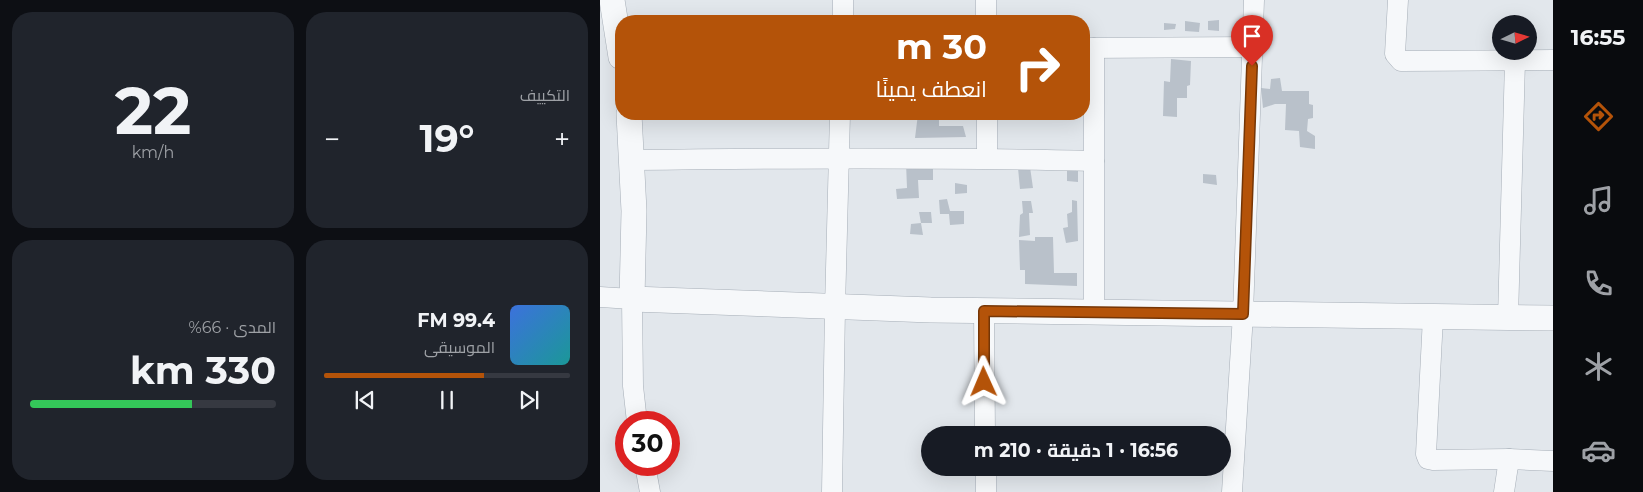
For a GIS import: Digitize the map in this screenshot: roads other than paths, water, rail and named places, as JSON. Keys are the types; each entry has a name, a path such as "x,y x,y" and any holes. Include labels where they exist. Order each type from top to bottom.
{"street":[{"path":"612,0 615,19"},
{"path":"843,0 843,15"},
{"path":"986,0 986,15"},
{"path":"1231,428 1243,314 1254,0"},
{"path":"1398,0 1394,54 1400,62 1553,60"},
{"path":"1090,48 1253,47"},
{"path":"1508,318 1515,61"},
{"path":"1090,71 1094,161 1094,312"},
{"path":"629,120 634,211 632,386 635,411"},
{"path":"832,492 840,120"},
{"path":"987,120 987,158"},
{"path":"632,160 839,157 1094,161"},
{"path":"600,297 835,308 1553,318"},
{"path":"984,311 985,426"},
{"path":"1432,317 1426,454 1428,459 1553,461"},
{"path":"1504,492 1509,459"},
{"path":"647,476 650,492"},
{"path":"986,476 986,492"},
{"path":"1230,476 1232,492"}]}
